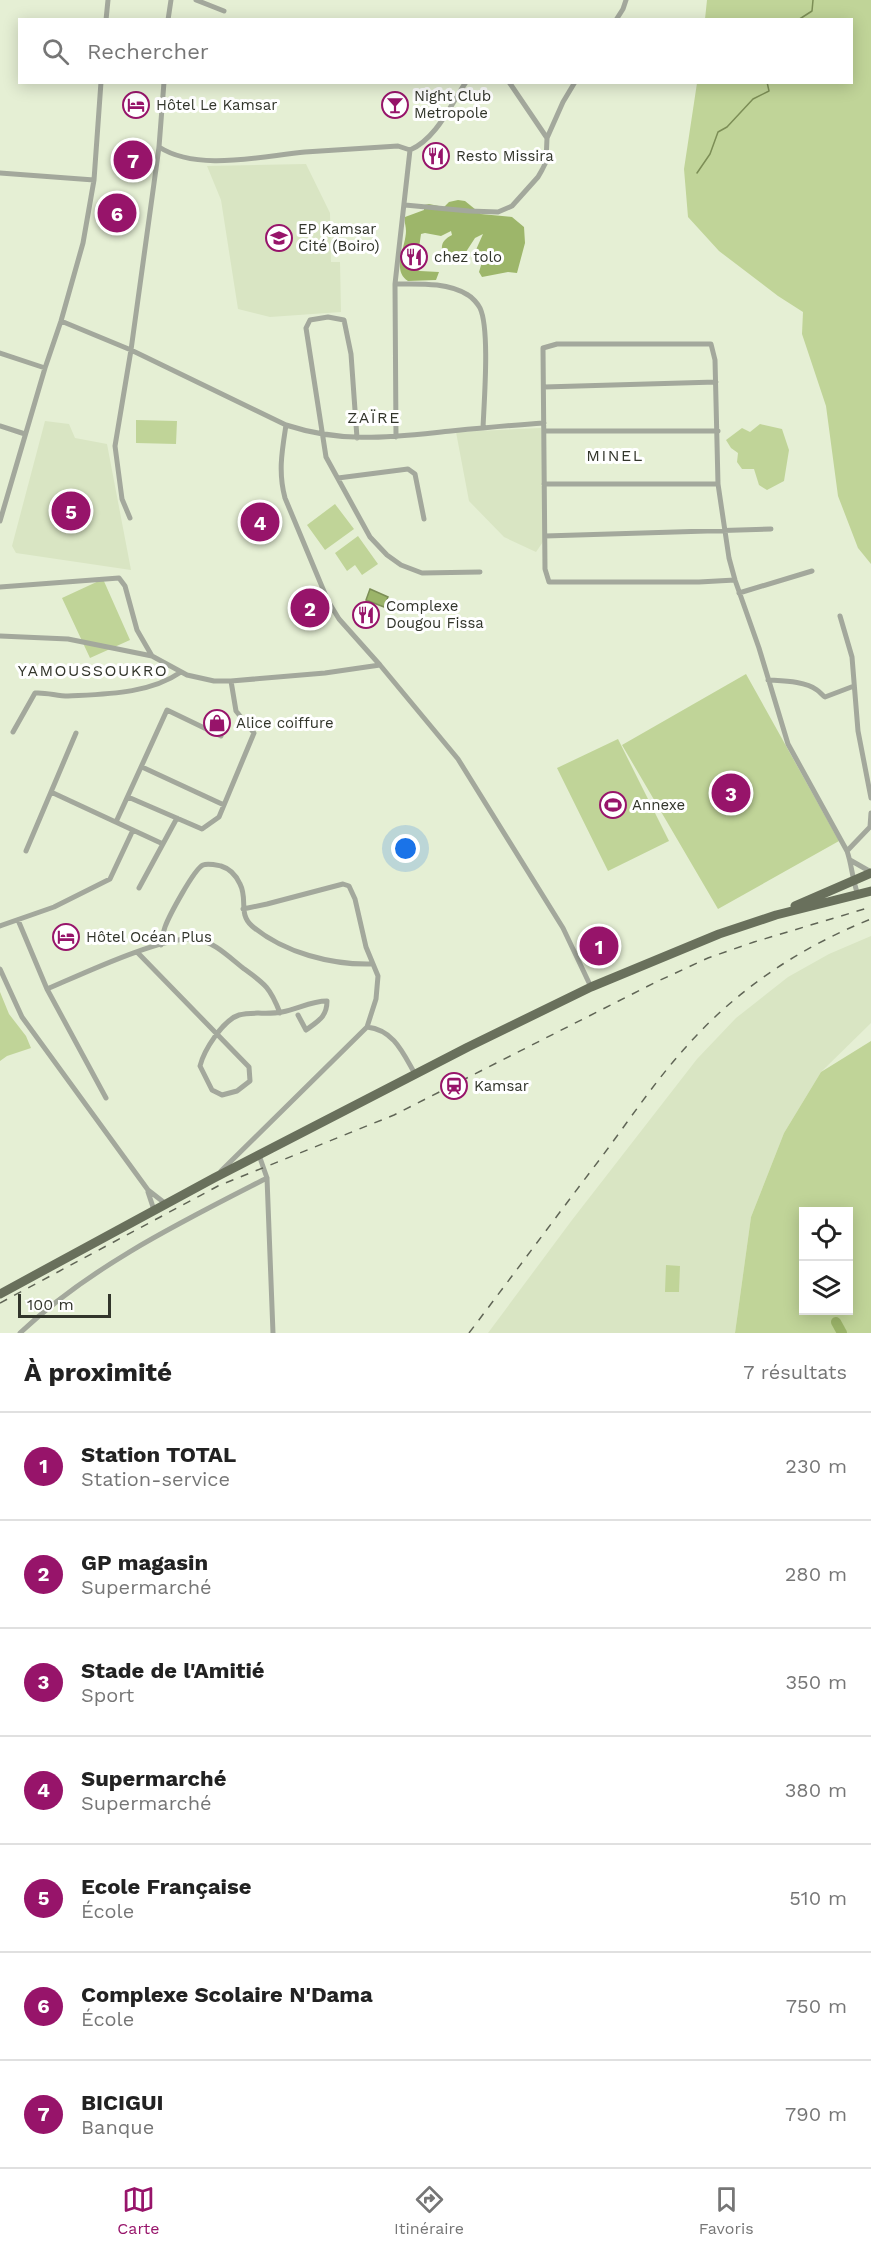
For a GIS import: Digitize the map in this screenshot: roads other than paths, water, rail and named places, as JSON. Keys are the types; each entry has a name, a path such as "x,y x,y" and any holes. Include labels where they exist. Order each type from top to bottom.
{"main road":[{"path":"0,1294 214,1178 415,1074 591,987 671,952 776,915 871,873"},
{"path":"776,915 871,891"}],"street":[{"path":"106,18 108,0"},
{"path":"168,18 171,0"},
{"path":"196,0 224,11"},
{"path":"617,18 626,0"},
{"path":"0,520 3,498 61,321 83,243 94,180 101,84"},
{"path":"130,518 122,499 115,446 131,350 159,147 164,84"},
{"path":"159,147 186,159 218,161 398,146 410,150 422,145 437,127 464,84"},
{"path":"510,84 547,138"},
{"path":"405,205 488,212 498,212 512,206 542,170 546,162 547,138 574,84"},
{"path":"396,437 395,284 410,150"},
{"path":"0,173 94,180"},
{"path":"395,284 436,285 455,289 469,296 480,307 484,329 483,428"},
{"path":"357,438 351,354 344,320 328,317 310,320 306,328 326,457 370,537 387,555 402,565 422,573 480,572"},
{"path":"61,321 131,350 286,425 322,435 357,438 396,437 544,423"},
{"path":"735,580 549,582 545,569 543,348 556,344 711,344 715,360 718,484 735,580 759,648 788,744 847,851 852,880 858,895"},
{"path":"0,353 45,368"},
{"path":"544,387 716,382"},
{"path":"286,425 279,465 285,498 333,610 458,759 563,928 591,987"},
{"path":"0,426 25,434"},
{"path":"544,432 718,431"},
{"path":"338,478 408,469 416,474 424,519"},
{"path":"544,484 718,484"},
{"path":"545,536 771,529"},
{"path":"739,593 812,571"},
{"path":"0,587 119,578 125,586 137,630 152,656"},
{"path":"840,616 852,657 858,731 871,798"},
{"path":"0,636 68,639 152,656 181,672 214,681 325,674 380,665"},
{"path":"13,732 35,693 68,696 119,693 168,681 181,672"},
{"path":"768,680 801,684 817,690 825,697 854,686"},
{"path":"128,797 202,829 219,817 254,733 236,711 231,681"},
{"path":"116,822 167,711 221,736"},
{"path":"26,851 76,733"},
{"path":"142,767 224,805"},
{"path":"51,792 163,844"},
{"path":"847,851 870,827 871,813"},
{"path":"139,888 177,819"},
{"path":"0,926 78,897 110,879 133,830"},
{"path":"850,860 871,873"},
{"path":"161,945 165,926 195,873 204,865 222,866 234,874 243,891 246,921 253,927 291,950 354,964 372,964"},
{"path":"214,1178 367,1027 376,999 378,976 372,964 352,889 345,884 243,909"},
{"path":"18,920 47,988 106,1098"},
{"path":"47,988 137,952 189,939 198,939 231,958 264,983 272,992 280,1013"},
{"path":"137,952 217,1034 249,1067 249,1081 237,1091 222,1095 212,1090 200,1066 204,1050 217,1034 238,1015 280,1013 314,1001 327,1001 327,1011 324,1016 306,1030 298,1015"},
{"path":"0,969 22,1017 148,1190 166,1204"},
{"path":"367,1027 384,1031 396,1041 415,1074"},
{"path":"259,1155 267,1178 273,1333"},
{"path":"20,1333 57,1301 154,1237 267,1178"},
{"path":"148,1190 154,1210"}],"waterway":[{"path":"801,18 812,11 813,0"},
{"path":"697,173 710,154 718,132 727,127 753,99 769,91 767,84"},
{"path":"836,1322 842,1333"}],"railway":[{"path":"0,1303 218,1186 394,1115 708,958 871,907"},
{"path":"469,1333 653,1088 706,1026 748,989 794,957 844,930 871,919"}],"place":[{"name":"Hôtel Le Kamsar","path":"136,105"},
{"name":"Night Club Metropole","path":"395,105"},
{"name":"Resto Missira","path":"436,156"},
{"name":"BICIGUI","path":"133,160"},
{"name":"Complexe Scolaire N'Dama","path":"117,213"},
{"name":"EP Kamsar Cité (Boiro)","path":"279,238"},
{"name":"chez tolo","path":"414,257"},
{"name":"Ecole Française","path":"71,511"},
{"name":"Supermarché","path":"260,522"},
{"name":"GP magasin","path":"310,608"},
{"name":"Complexe Dougou Fissa","path":"366,615"},
{"name":"Alice coiffure","path":"217,723"},
{"name":"Stade de l'Amitié","path":"731,793"},
{"name":"Annexe","path":"613,805"},
{"name":"Hôtel Océan Plus","path":"66,937"},
{"name":"Station TOTAL","path":"599,946"},
{"name":"Kamsar","path":"454,1086"}],"district":[{"name":"ZAÏRE","path":"374,417"},
{"name":"MINEL","path":"615,455"},
{"name":"YAMOUSSOUKRO","path":"93,670"}]}
